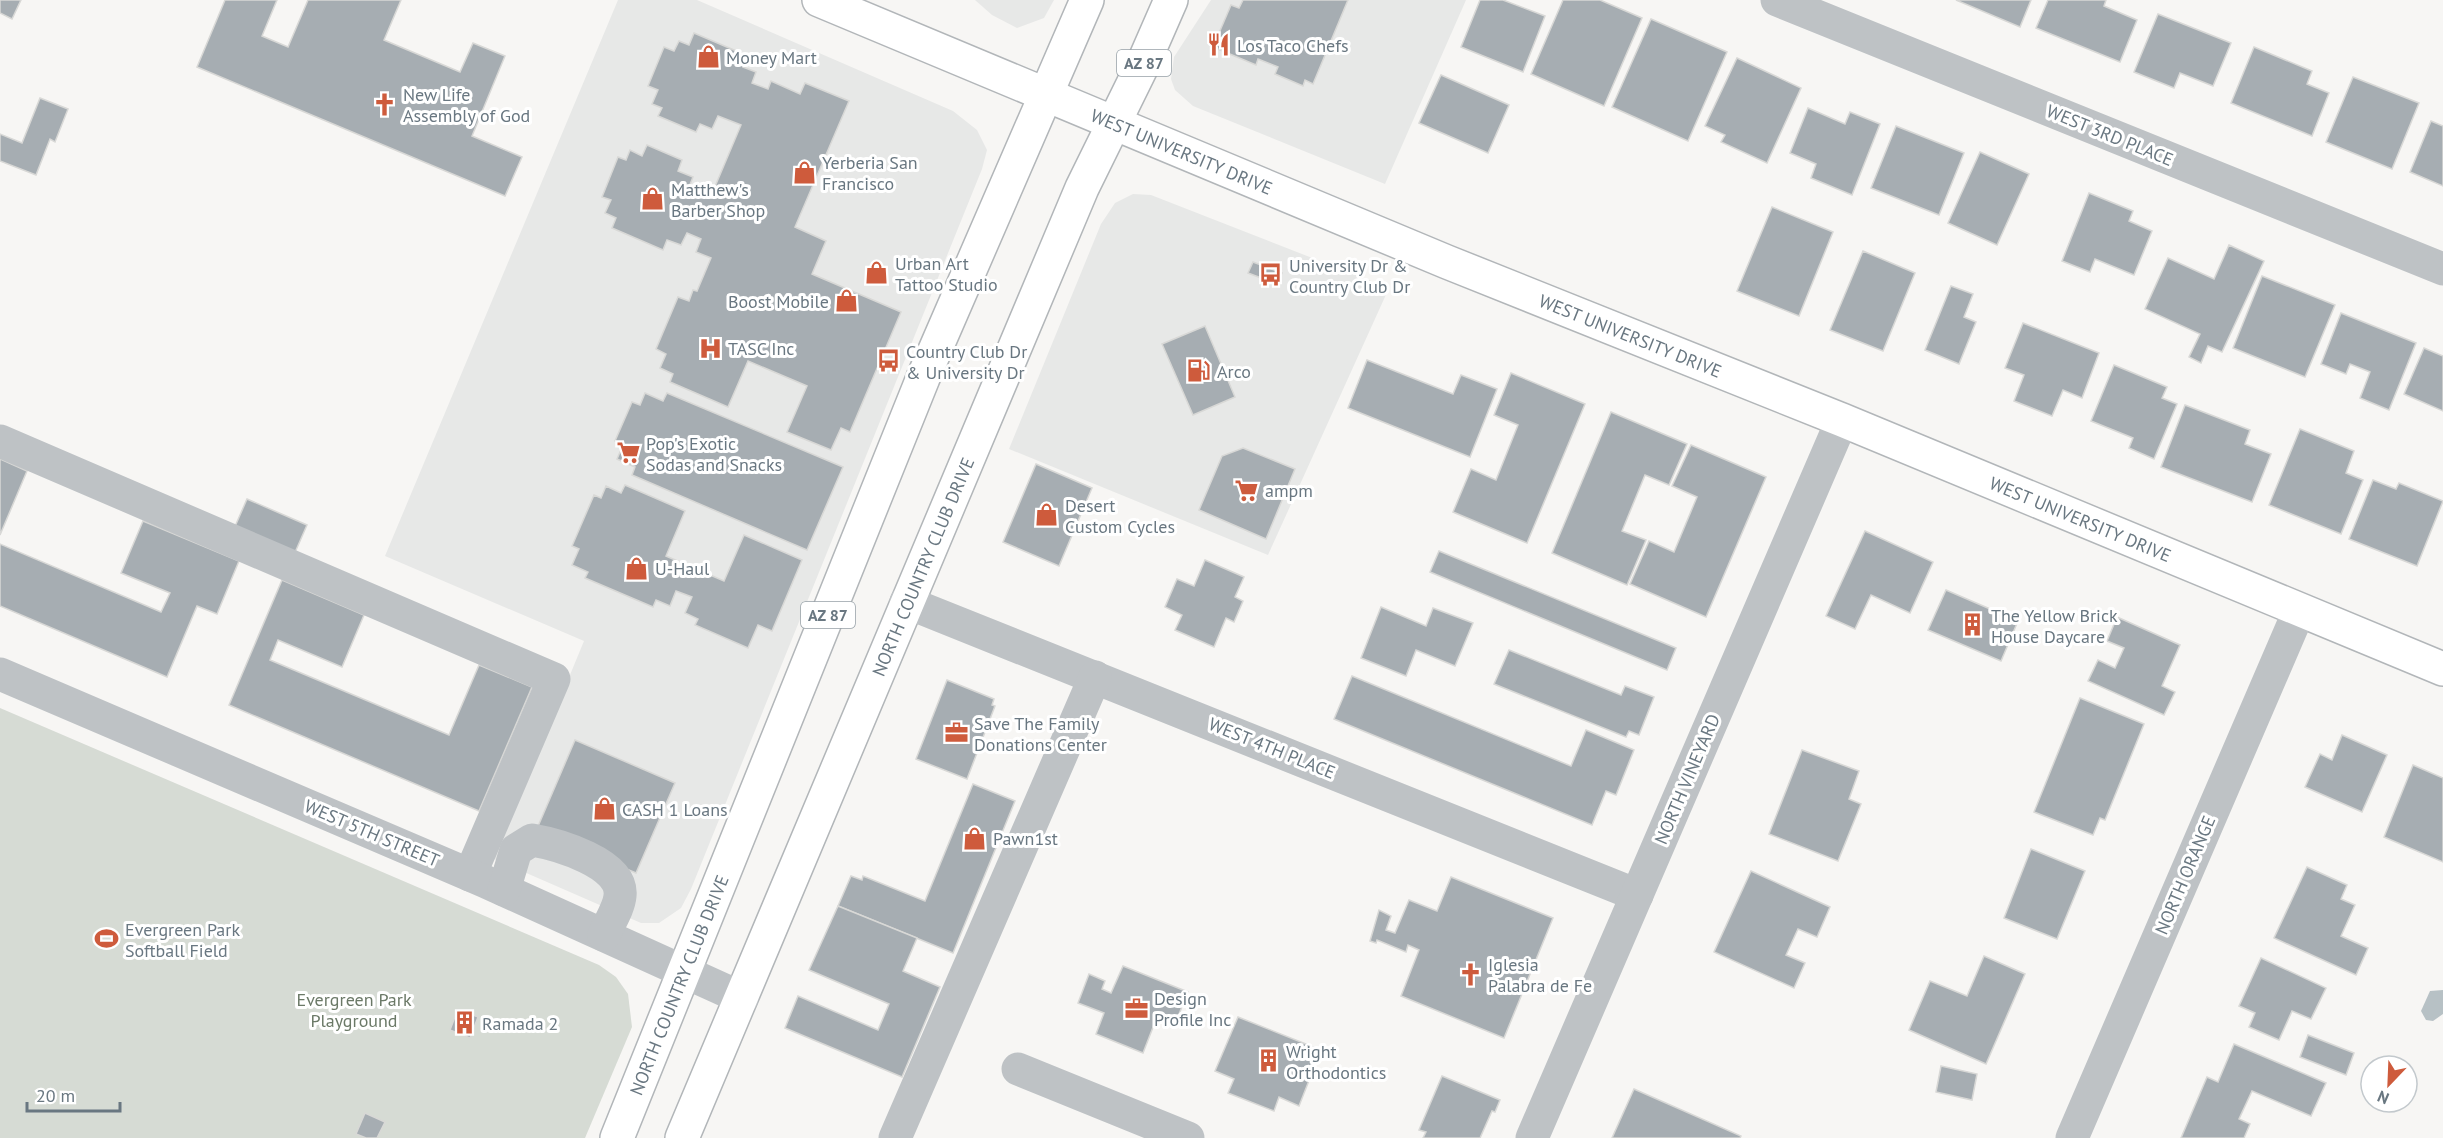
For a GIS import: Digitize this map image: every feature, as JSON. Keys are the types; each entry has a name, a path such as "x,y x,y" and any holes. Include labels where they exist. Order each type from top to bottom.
{"main road":[{"name":"WEST UNIVERSITY DRIVE","path":"819,0 1447,262 1842,420 2443,669"},
{"name":"NORTH COUNTRY CLUB DRIVE","path":"617,1138 923,378 1087,0"},
{"name":"NORTH COUNTRY CLUB DRIVE","path":"682,1138 906,602 1112,123 1143,64 1171,0"}],"street":[{"name":"WEST 3RD PLACE","path":"1777,0 2443,269"},
{"name":"NORTH VINEYARD","path":"1532,1138 1842,420"},
{"path":"0,441 554,679 470,875"},
{"name":"WEST 4TH PLACE","path":"906,602 1637,895"},
{"name":"NORTH ORANGE","path":"2072,1138 2299,611"},
{"name":"WEST 5TH STREET","path":"0,674 470,875 604,935 684,974 742,998"},
{"path":"895,1138 1095,677"},
{"path":"504,890 516,850 532,840 554,843 603,865 620,885 620,894 604,935"},
{"path":"1018,1069 1188,1138"}],"shaded area":[{"path":"618,0 697,0 953,111 977,130 987,150 982,169 691,889 681,908 659,923 641,923 494,859 584,641 385,556"},
{"path":"975,0 1054,0 1044,18 1017,28 992,15"},
{"path":"1211,0 1466,0 1385,184 1193,106 1175,90 1171,79 1174,57"},
{"path":"1133,194 1151,195 1389,288 1268,555 1009,449 1101,224 1115,203"},
{"path":"2443,990 2443,1014 2433,1021 2426,1020 2421,1011 2430,991"}],"green space":[{"name":"Evergreen Park Playground","path":"0,708 599,965 616,977 628,994 632,1027 585,1138 0,1138"}],"building":[{"path":"0,0 21,0 12,19 0,13"},
{"name":"New Life Assembly of God","path":"225,0 277,0 262,36 288,47 308,0 401,0 384,40 460,72 473,43 505,56 472,136 522,157 505,196 197,67"},
{"path":"1243,0 1348,0 1313,84 1305,80 1303,86 1275,74 1278,67 1258,59 1256,65 1213,47 1231,5 1239,8"},
{"path":"1480,0 1503,0 1545,16 1523,72 1461,47"},
{"path":"1563,0 1600,0 1642,18 1604,106 1531,74"},
{"path":"1956,0 2031,0 2020,27"},
{"path":"2048,0 2106,0 2104,6 2137,20 2120,62 2036,28"},
{"path":"2158,14 2231,43 2213,86 2180,73 2174,88 2134,72"},
{"path":"1651,19 1727,52 1688,141 1612,107"},
{"path":"694,33 748,56 743,67 756,72 752,83 768,89 771,81 800,94 805,83 849,101 795,227 826,241 812,274 901,312 850,432 841,428 831,450 787,432 807,386 748,361 728,407 670,382 673,374 660,368 666,354 656,349 678,297 689,301 693,290 697,291 711,258 696,252 701,239 687,233 681,245 667,240 663,250 612,228 616,218 605,213 611,200 602,197 618,157 626,160 630,150 642,156 647,145 682,160 678,171 693,177 689,187 711,196 741,125 718,116 712,129 700,124 696,132 658,116 662,108 652,104 658,90 648,86 664,47 674,51 679,41 689,45"},
{"path":"2254,47 2312,71 2307,84 2329,93 2312,136 2231,103"},
{"path":"1737,58 1801,88 1767,163 1721,142 1725,135 1705,126"},
{"path":"1441,75 1509,105 1488,153 1419,123"},
{"path":"2353,77 2419,103 2392,169 2326,142"},
{"path":"40,98 68,109 55,142 50,139 36,175 0,161 0,134 22,143"},
{"path":"1808,108 1845,124 1850,112 1880,124 1852,195 1811,178 1816,164 1790,153"},
{"path":"2431,121 2443,126 2443,186 2410,172"},
{"path":"1896,126 1964,153 1939,215 1871,188"},
{"path":"1980,152 2029,174 1997,245 1948,223"},
{"path":"2089,193 2133,211 2129,221 2152,231 2134,275 2095,259 2090,272 2062,261"},
{"path":"1772,207 1833,232 1799,316 1737,291"},
{"path":"2229,245 2264,261 2222,352 2208,346 2201,363 2189,357 2200,334 2145,309 2168,258 2214,279"},
{"path":"1863,251 1915,273 1883,351 1830,330"},
{"path":"1253,262 1282,273 1277,284 1248,273"},
{"path":"2262,276 2335,305 2305,377 2233,348"},
{"path":"1951,286 1973,294 1964,317 1976,322 1959,364 1925,350"},
{"path":"2341,313 2416,343 2389,410 2360,398 2370,372 2350,364 2346,374 2321,364"},
{"path":"2023,323 2099,353 2082,398 2063,390 2052,416 2014,401 2024,375 2005,368"},
{"name":"Arco","path":"1205,326 1235,397 1193,415 1162,344"},
{"path":"2424,348 2443,356 2443,411 2404,394"},
{"path":"1367,360 1453,394 1461,375 1497,389 1470,457 1348,408"},
{"path":"2114,365 2167,387 2162,398 2177,404 2154,459 2129,448 2133,438 2091,421"},
{"path":"1511,373 1585,404 1527,543 1453,512 1471,469 1496,480 1518,425 1494,415"},
{"path":"645,393 663,401 667,393 843,467 807,550 632,475 635,467 617,459 623,445 615,441 632,402 640,405"},
{"path":"2185,405 2250,430 2245,444 2271,454 2252,502 2161,467"},
{"path":"1611,412 1687,444 1669,485 1645,475 1622,531 1646,540 1627,585 1552,553"},
{"path":"2300,429 2354,451 2346,473 2363,480 2341,534 2269,505"},
{"path":"1691,445 1766,477 1706,617 1630,584 1649,541 1674,552 1697,497 1672,486"},
{"name":"ampm","path":"1243,448 1295,469 1266,539 1199,510 1222,456"},
{"path":"0,459 27,471 0,535"},
{"name":"Desert Custom Cycles","path":"1036,464 1092,488 1059,566 1003,542"},
{"path":"2373,480 2396,489 2399,483 2443,501 2417,566 2349,539"},
{"name":"U-Haul","path":"625,485 685,511 666,556 724,581 744,535 802,560 772,631 758,625 748,648 695,625 698,619 685,613 692,597 676,591 670,606 656,600 653,607 585,578 588,572 572,565 579,549 572,546 594,495 601,498 606,486 621,493"},
{"path":"247,499 307,525 293,557 233,531"},
{"path":"143,521 239,561 217,614 197,606 167,677 0,606 0,544 161,612 170,593 121,573"},
{"path":"1865,531 1933,562 1910,613 1871,595 1855,629 1826,616"},
{"path":"1439,551 1676,648 1667,670 1430,572"},
{"path":"1205,560 1244,577 1235,597 1243,601 1234,622 1226,618 1214,647 1175,630 1182,615 1165,607 1177,579 1194,586"},
{"path":"282,580 364,615 342,667 278,640 270,660 449,735 479,665 532,687 479,811 229,705"},
{"name":"The Yellow Brick House Daycare","path":"1946,590 2018,621 2001,661 1928,630"},
{"path":"1381,607 1426,626 1433,608 1473,623 1455,666 1416,650 1406,676 1361,658"},
{"path":"2117,617 2180,645 2162,686 2175,692 2164,715 2088,681 2098,660 2115,668 2124,648 2107,641"},
{"path":"1509,650 1621,695 1625,686 1654,697 1639,735 1629,731 1626,737 1494,684"},
{"path":"1352,676 1571,766 1586,730 1634,750 1616,795 1606,791 1592,825 1334,719"},
{"name":"Save The Family Donations Center","path":"947,680 994,699 992,705 995,706 967,779 916,759"},
{"path":"2080,698 2144,724 2105,820 2100,818 2093,835 2034,812"},
{"path":"2342,735 2387,755 2362,812 2305,787 2320,754 2332,760"},
{"name":"CASH 1 Loans","path":"575,740 675,783 636,873 536,831"},
{"path":"1802,750 1859,771 1849,799 1861,804 1838,861 1769,834"},
{"path":"2413,765 2443,778 2443,862 2384,837"},
{"name":"Pawn1st","path":"973,784 1015,801 953,953 838,906 851,876 862,880 863,876 925,901"},
{"path":"2031,849 2085,871 2057,939 2004,918"},
{"path":"2307,867 2347,885 2341,899 2355,905 2341,936 2368,948 2356,975 2274,938"},
{"path":"1751,871 1830,907 1817,937 1798,929 1786,955 1805,963 1794,988 1714,952"},
{"name":"Iglesia Palabra de Fe","path":"1451,877 1553,918 1504,1038 1401,996 1419,950 1408,945 1406,952 1377,940 1376,943 1370,941 1379,910 1391,916 1386,930 1395,933 1409,900 1437,911"},
{"path":"838,906 917,938 903,971 940,987 902,1077 785,1028 798,996 878,1030 889,1004 809,970"},
{"path":"1984,956 2025,974 1986,1064 1909,1030 1930,981 1967,996"},
{"path":"2261,958 2326,988 2311,1019 2292,1011 2279,1040 2249,1027 2255,1013 2239,1006"},
{"name":"Design Profile Inc","path":"1123,966 1188,992 1175,1024 1157,1017 1143,1053 1096,1034 1104,1013 1078,1003 1089,974 1105,981 1102,989 1111,993"},
{"name":"Ramada 2","path":"458,1009 478,1017 470,1038 450,1030"},
{"name":"Wright Orthodontics","path":"1238,1017 1321,1050 1299,1106 1279,1097 1274,1111 1228,1093 1234,1079 1215,1071"},
{"path":"2308,1035 2354,1053 2346,1075 2300,1057"},
{"path":"2234,1044 2326,1083 2311,1116 2252,1091 2239,1119 2250,1124 2244,1138 2181,1138 2207,1077 2218,1082"},
{"path":"1941,1066 1977,1074 1972,1100 1936,1092"},
{"path":"1442,1076 1500,1100 1495,1112 1492,1111 1480,1138 1423,1138 1426,1132 1419,1130"},
{"path":"1634,1089 1741,1136 1740,1138 1612,1138"},
{"path":"365,1113 385,1122 377,1138 366,1138 356,1134"}],"place":[{"name":"Los Taco Chefs","path":"1219,45"},
{"name":"Money Mart","path":"708,57"},
{"name":"New Life Assembly of God","path":"385,104"},
{"name":"Yerberia San Francisco","path":"804,172"},
{"name":"Matthew's Barber Shop","path":"653,199"},
{"name":"Urban Art Tattoo Studio","path":"877,273"},
{"name":"University Dr & Country Club Dr","path":"1271,275"},
{"name":"Boost Mobile","path":"847,301"},
{"name":"TASC Inc","path":"710,348"},
{"name":"Country Club Dr & University Dr","path":"888,361"},
{"name":"Arco","path":"1199,371"},
{"name":"Pop's Exotic Sodas and Snacks","path":"628,453"},
{"name":"ampm","path":"1247,490"},
{"name":"Desert Custom Cycles","path":"1047,515"},
{"name":"U-Haul","path":"637,568"},
{"name":"The Yellow Brick House Daycare","path":"1973,625"},
{"name":"Save The Family Donations Center","path":"956,733"},
{"name":"CASH 1 Loans","path":"604,809"},
{"name":"Pawn1st","path":"975,838"},
{"name":"Evergreen Park Softball Field","path":"107,939"},
{"name":"Iglesia Palabra de Fe","path":"1470,974"},
{"name":"Design Profile Inc","path":"1136,1008"},
{"name":"Ramada 2","path":"464,1023"},
{"name":"Wright Orthodontics","path":"1268,1061"}]}
